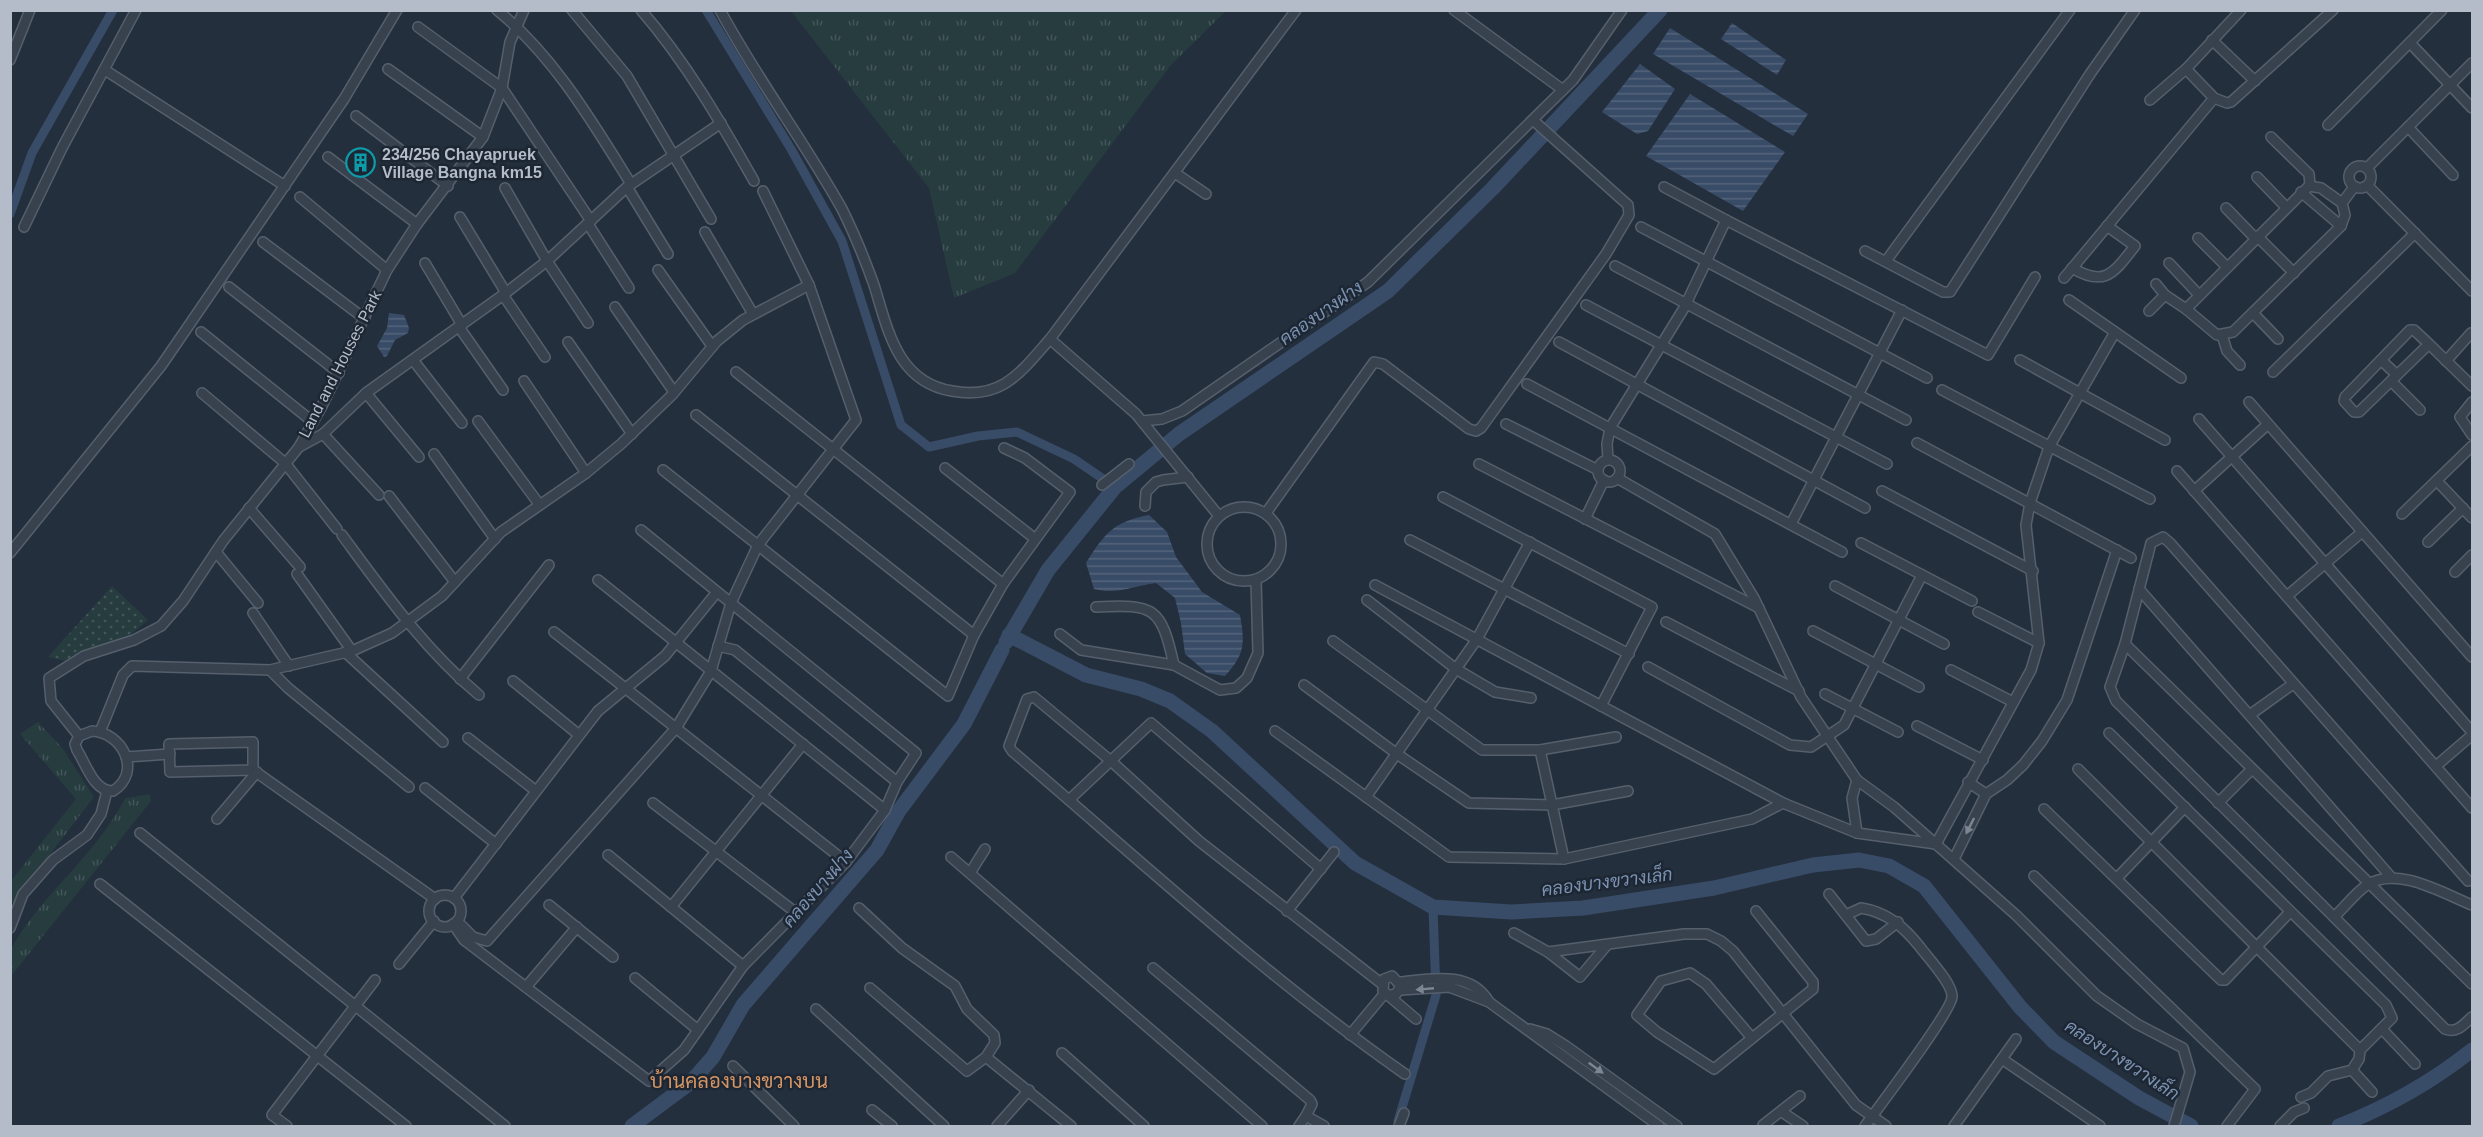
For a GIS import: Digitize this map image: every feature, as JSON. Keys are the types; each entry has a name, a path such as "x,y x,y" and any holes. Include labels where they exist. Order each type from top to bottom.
{"street":[{"path":"10,60 30,10"},
{"path":"24,227 62,148 136,10"},
{"path":"10,553 161,366 344,99 397,10"},
{"path":"497,10 517,26 582,106 668,254"},
{"name":"Land and Houses Park","path":"79,736 51,701 49,678 84,656 134,640 161,626 183,601 249,508 299,447 339,373 387,270 417,224 448,186 483,136 502,88 510,42 524,10"},
{"path":"572,10 627,76 711,219"},
{"path":"641,10 667,41 721,123 754,181"},
{"path":"720,10 759,78 843,212 869,271 891,341 912,372 928,384 946,390 982,393 996,390 1015,378 1050,339 1296,10"},
{"path":"1454,10 1563,90"},
{"path":"1142,421 1162,419 1182,411 1350,297 1376,275 1563,90 1622,10"},
{"path":"1886,261 2070,10"},
{"path":"1865,251 1943,292 1950,292 2090,75 2135,10"},
{"path":"2150,100 2186,69 2241,10"},
{"path":"2186,69 2214,98 2227,103 2231,102 2333,10"},
{"path":"2328,125 2411,44 2442,10"},
{"path":"417,27 502,88 590,223 628,288"},
{"path":"2212,40 2255,81"},
{"path":"2411,44 2472,108"},
{"path":"2367,168 2472,63"},
{"path":"388,69 483,136"},
{"path":"105,70 285,186"},
{"path":"2064,278 2214,98"},
{"path":"356,116 448,186"},
{"path":"1266,513 1374,362 1383,364 1469,429 1476,431 1481,428 1606,254 1629,215 1628,205 1534,121"},
{"path":"299,447 324,434 366,393 505,294 547,261 629,186 721,123"},
{"path":"2408,127 2453,175"},
{"path":"2271,137 2309,174 2310,186"},
{"path":"328,157 417,224"},
{"path":"2354,187 2349,179 2350,171 2360,166 2367,168 2372,177 2368,186"},
{"path":"1175,173 1206,194"},
{"path":"2257,177 2286,207"},
{"path":"2156,284 2165,295 2186,309 2211,331 2222,335 2233,332 2341,226 2345,215 2342,202 2321,188 2310,186 2301,192 2186,309"},
{"path":"2342,202 2354,187 2368,186 2470,285"},
{"path":"1664,187 1988,355 2035,277"},
{"path":"505,188 547,261 588,323"},
{"path":"455,922 473,937 487,941 676,728 711,670 731,603 758,545 856,420 809,285 763,191"},
{"path":"2301,192 2341,226"},
{"path":"300,197 387,270"},
{"path":"2226,208 2294,273"},
{"path":"460,217 545,357"},
{"path":"1608,459 1607,444 1610,428 1686,304 1726,220"},
{"path":"2072,268 2094,277 2105,277 2112,273 2135,246 2107,226"},
{"path":"1641,227 1927,378"},
{"path":"705,232 753,314"},
{"path":"2273,372 2415,233"},
{"path":"2198,238 2227,267"},
{"path":"263,242 364,320"},
{"path":"425,263 460,326 503,390"},
{"path":"2169,263 2199,295"},
{"path":"1615,266 1906,420"},
{"path":"658,270 712,346"},
{"path":"100,732 123,675 132,666 270,670 373,643 407,623 432,605 495,539 539,504 586,472 632,434 674,392 712,346 743,320 809,285"},
{"path":"229,287 339,373"},
{"path":"2149,311 2165,295"},
{"path":"2069,300 2181,378"},
{"path":"1586,305 1887,464"},
{"path":"615,307 674,392"},
{"path":"1791,524 1902,310"},
{"path":"2253,313 2278,339"},
{"path":"2429,344 2359,412 2354,412 2344,401 2412,329 2429,344 2472,386"},
{"path":"201,332 313,422"},
{"path":"1936,844 2031,670 2039,643 2033,571 2026,525 2030,503 2049,447 2115,332"},
{"path":"2446,361 2470,333"},
{"path":"2222,335 2227,351 2240,365"},
{"path":"1050,339 1118,396 1142,421 1219,516"},
{"path":"568,342 632,434"},
{"path":"1559,342 1812,482 1865,508"},
{"path":"413,360 462,423"},
{"path":"2020,360 2165,440"},
{"path":"2381,360 2420,410"},
{"path":"736,372 1003,584"},
{"path":"524,381 586,472"},
{"path":"1527,384 1842,552"},
{"path":"1942,390 2150,499"},
{"path":"202,393 285,463 407,623 460,679 479,695"},
{"path":"366,393 419,457"},
{"path":"2249,402 2472,657"},
{"path":"2472,402 2460,417 2472,435"},
{"path":"696,416 974,635"},
{"path":"2199,419 2230,458 2472,731 2436,766"},
{"path":"478,421 539,504"},
{"path":"1506,424 1598,470 1604,480 1611,482 1617,478 1620,471 1618,464 1608,459"},
{"path":"2194,491 2267,425"},
{"path":"324,434 384,496 454,582"},
{"path":"1917,443 2131,558"},
{"path":"2402,514 2472,446"},
{"path":"663,470 948,696 974,635 1003,584 1034,538 1070,492 1025,458 1004,448"},
{"path":"434,454 495,539"},
{"path":"1598,470 1602,462 1608,459"},
{"path":"1102,485 1129,464"},
{"path":"1479,464 1759,608"},
{"path":"945,468 1034,538"},
{"path":"2176,471 2472,808"},
{"path":"1145,506 1146,492 1156,482 1188,477"},
{"path":"1617,478 1716,534 1759,608 1798,691 1826,737 1857,780 1954,859 2018,916 2097,996 2138,1024 2184,1048 2190,1072 2174,1126"},
{"path":"1586,519 1604,480"},
{"path":"2437,481 2472,518"},
{"path":"1882,491 2033,571"},
{"path":"1443,497 1652,607 1601,706"},
{"path":"1242,507 1254,508 1266,513 1280,532 1282,544 1275,566 1256,579 1233,580 1215,567 1209,558 1208,535 1219,516 1229,510 1242,507"},
{"path":"249,508 299,571 348,651 444,742"},
{"path":"2428,542 2463,508"},
{"path":"455,922 464,940 649,1081 684,1050 743,966 846,862 885,810 897,782 916,753 641,530"},
{"path":"2287,596 2362,532"},
{"path":"2468,881 2163,537 2151,543 2125,644 2110,687 2116,701 2445,1029 2457,1030 2472,1017"},
{"path":"1410,540 1629,654"},
{"path":"1366,797 1477,639 1530,542"},
{"path":"1861,543 1972,601"},
{"path":"1954,859 1986,794 2007,780 2023,765 2043,741 2067,700 2117,550"},
{"path":"216,552 258,603"},
{"path":"2455,572 2472,555"},
{"path":"460,679 549,565"},
{"path":"1648,667 1790,745 1811,747 1844,725 1922,575"},
{"path":"1060,634 1081,650 1174,665 1220,690 1227,691 1242,684 1252,670 1258,653 1256,579"},
{"path":"598,580 885,810"},
{"path":"1376,585 1783,803 1857,832 1936,844"},
{"path":"1835,586 1944,644"},
{"path":"2139,589 2251,714 2391,877"},
{"path":"454,898 598,711 666,656 717,592"},
{"path":"1366,600 1456,669 1495,692 1531,698"},
{"path":"1096,607 1133,605 1148,610 1166,632 1174,665"},
{"path":"1978,612 2039,643"},
{"path":"253,613 288,666"},
{"path":"1666,622 1798,691"},
{"path":"1814,631 1919,687"},
{"path":"554,632 846,862"},
{"path":"1333,641 1482,750 1540,750 1616,737"},
{"path":"2125,644 2251,770 2472,984"},
{"path":"718,646 735,651 897,782"},
{"path":"270,670 288,688 409,787"},
{"path":"1951,670 2013,702"},
{"path":"513,681 579,735"},
{"path":"2251,714 2293,684"},
{"path":"1304,685 1396,754 1469,803 1552,805 1628,791"},
{"path":"1825,694 1898,732"},
{"path":"1405,1074 1350,1035 1207,920 1009,749 1027,699 1034,697 1112,761 1199,841 1391,989 1416,1019"},
{"path":"1069,800 1148,725 1155,725 1321,869"},
{"path":"1917,726 1983,760"},
{"path":"1275,731 1449,857 1564,859 1752,819 1783,803"},
{"path":"87,732 100,732 118,742 126,757 127,771 122,783 113,791 97,786 77,750 75,744 79,736 87,732"},
{"path":"2109,733 2386,1005 2392,1018 2360,1050"},
{"path":"468,738 536,791"},
{"path":"217,819 255,771 253,742 169,744 170,772 255,771 435,899"},
{"path":"671,907 802,744"},
{"path":"1540,750 1564,859"},
{"path":"126,757 170,754"},
{"path":"2078,770 2360,1050 2360,1059 2352,1070 2328,1076 2280,1126"},
{"path":"2218,803 2251,770"},
{"path":"1857,780 1852,798 1857,832"},
{"path":"1968,782 1986,794"},
{"path":"425,788 495,844"},
{"path":"10,928 23,894 53,860 87,835 102,814 107,791"},
{"path":"653,803 795,912"},
{"path":"2117,878 2185,807"},
{"path":"2044,809 2219,980 2225,980 2290,912"},
{"path":"140,833 505,1126"},
{"path":"970,873 985,849"},
{"path":"1287,910 1334,852"},
{"path":"608,855 743,966"},
{"path":"951,857 1262,1126"},
{"path":"2034,876 2254,1089 2227,1126"},
{"path":"2334,917 2368,884 2391,877 2410,881 2472,905"},
{"path":"99,884 406,1126"},
{"path":"1830,894 1862,938 1870,941 1898,922"},
{"path":"444,895 454,898 461,911 455,922 443,926 434,921 430,907 435,899 444,895"},
{"path":"549,904 613,957"},
{"path":"859,908 902,948 955,986 968,1009 996,1038 986,1057 971,1071 966,1070 870,988"},
{"path":"1846,915 1861,908 1898,922 1950,986 1952,1000 1865,1126"},
{"path":"1752,1038 1706,984 1690,974 1661,981 1638,1012 1638,1016 1657,1032 1714,1069 1813,989 1814,985 1756,911"},
{"path":"399,964 434,921"},
{"path":"526,987 577,927"},
{"path":"1514,933 1548,952 1581,977 1607,945"},
{"path":"1548,952 1684,934 1707,934 1721,941 1733,951 1784,1013 1856,1106 1886,1126"},
{"path":"1153,968 1310,1100 1312,1104 1299,1126"},
{"path":"635,978 698,1030"},
{"path":"287,1126 272,1115 375,980"},
{"path":"1350,1035 1391,989 1449,987 1489,1002 1528,1028 1543,1044 1659,1126"},
{"path":"816,1009 944,1126"},
{"path":"1528,1028 1547,1034 1566,1046 1677,1126"},
{"path":"2382,1029 2415,1065"},
{"path":"1960,1125 2016,1039"},
{"path":"1559,1054 1566,1046"},
{"path":"1062,1053 1144,1126"},
{"path":"986,1057 1071,1126"},
{"path":"2002,1059 2094,1125"},
{"path":"733,1066 794,1126"},
{"path":"2352,1070 2372,1092"},
{"path":"997,1126 1029,1090"},
{"path":"1763,1125 1800,1096"},
{"path":"872,1110 892,1126"},
{"path":"1782,1112 1803,1126"},
{"path":"1399,1126 1404,1113"},
{"path":"1306,1116 1323,1126"}],"green space":[{"path":"791,11 1226,11 1171,65 1015,273 954,298 929,188"},
{"path":"112,586 148,620 123,641 74,663 48,657"},
{"path":"38,722 63,749 94,797 11,905 11,881 76,799 20,734"},
{"path":"150,794 151,801 11,976 9,958 11,949 38,910 100,838 125,798"}],"water":[{"path":"1732,23 1786,60 1777,75 1721,39"},
{"path":"1670,28 1808,114 1793,136 1653,54"},
{"path":"1640,64 1675,89 1648,131 1637,134 1602,112"},
{"path":"1690,94 1785,152 1743,211 1646,156"},
{"path":"389,313 404,315 409,328 408,333 395,340 387,356 384,357 377,346 387,328"},
{"path":"1149,515 1167,532 1176,557 1202,592 1240,615 1243,634 1242,648 1240,655 1225,676 1207,673 1185,654 1175,598 1156,583 1118,591 1094,589 1086,563 1099,544 1118,525"}],"waterway":[{"path":"10,214 32,153 113,10"},
{"path":"706,10 791,149 842,241 901,425 929,447 978,436 1017,432 1074,459 1115,487"},
{"name":"คลองบางฝาง","path":"1006,642 1048,570 1115,487 1179,434 1388,291 1493,188 1660,10"},
{"name":"คลองบางขวางเล็ก","path":"1009,635 1086,675 1141,689 1170,701 1212,731 1355,863 1433,907 1511,912 1583,908 1714,888 1813,865 1859,860 1889,866 1924,886 2020,1007 2054,1042 2139,1098 2191,1126"},
{"name":"คลองบางฝาง","path":"632,1126 691,1082 713,1057 743,1005 877,850 898,812 964,724 1002,650"},
{"path":"1398,1121 1436,995 1433,907"},
{"name":"คลองบางขวางเล็ก","path":"2339,1126 2408,1093 2441,1073 2472,1050"}],"place":[{"name":"234/256 Chayapruek Village Bangna km15","path":"361,163"}],"district":[{"name":"บ้านคลองบางขวางบน","path":"739,1081"}]}
